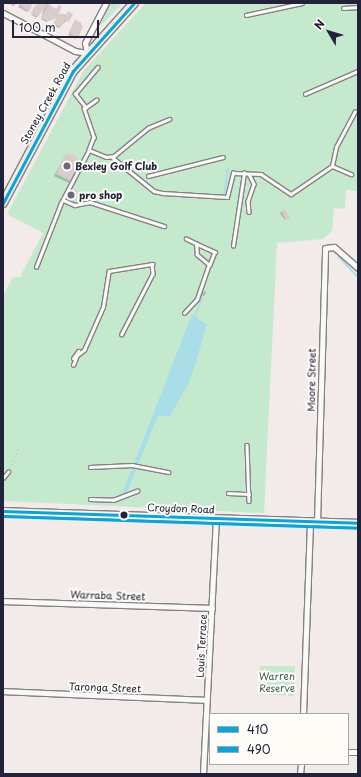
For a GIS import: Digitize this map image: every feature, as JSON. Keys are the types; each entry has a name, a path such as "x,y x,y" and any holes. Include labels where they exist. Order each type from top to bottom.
{"main road":[{"name":"Stoney Creek Road","path":"3,203 65,84 87,53 134,3"},
{"name":"Croydon Road","path":"3,511 216,520 358,523"}],"street":[{"path":"4,15 75,51 87,53 85,43 106,3"},
{"name":"Moore Street","path":"303,713 313,522 323,260 325,248 334,247 358,268"},
{"name":"Louis Terrace","path":"203,774 216,520"},
{"name":"Warraba Street","path":"3,601 212,608"},
{"name":"Taronga Street","path":"3,692 206,700"}],"lane":[{"path":"246,15 268,7 302,3"},
{"path":"343,8 358,7"},
{"path":"36,267 63,200 89,150 94,137 84,108 76,92 98,67"},
{"path":"305,94 358,72"},
{"path":"84,108 97,100"},
{"path":"89,150 112,157 154,191 163,193 227,197 232,174 244,173 267,177 291,194 332,166 336,147 355,112"},
{"path":"112,157 148,128 169,119"},
{"path":"148,176 223,158"},
{"path":"332,166 351,174"},
{"path":"233,246 244,173"},
{"path":"249,174 254,184 248,201 249,212"},
{"path":"63,200 74,205 90,202 164,226"},
{"path":"184,313 197,299 210,265 216,254 186,239"},
{"path":"196,244 197,255 210,265"},
{"path":"72,365 76,358 84,350 103,307 109,271 152,264 154,274 122,334"},
{"path":"76,358 73,356 79,351"},
{"path":"247,445 249,500"},
{"path":"90,467 132,465 168,472"},
{"path":"3,478 8,472"},
{"path":"90,499 113,500 137,491"},
{"path":"228,493 249,494"}],"path":[{"path":"8,472 18,449"}],"green space":[{"path":"111,3 123,3 99,28"},
{"path":"146,3 358,3 358,191 346,190 345,209 334,208 332,231 323,239 277,243 264,513 3,501 3,296 13,277 20,277 43,233 7,214 84,70"},
{"name":"Warren Reserve","path":"260,666 295,666 294,696 258,694"}],"water":[{"path":"192,314 207,325 190,381 170,416 158,416 126,495 122,494"}],"building":[{"path":"19,3 33,3 29,12"},
{"path":"36,3 48,3 38,17 31,13 35,5 38,6"},
{"path":"48,5 56,9 59,5 62,6 56,18 48,21 41,18"},
{"path":"68,11 73,14 69,22 65,20 61,27 53,24 59,13 66,15"},
{"path":"75,19 83,26 78,38 69,33"},
{"name":"Bexley Golf Club","path":"66,153 76,156 78,161 72,182 56,174"},
{"name":"pro shop","path":"69,188 78,191 73,203 64,199"},
{"path":"285,209 290,218 286,220 281,211"}],"waterway":[{"path":"224,194 228,169"},
{"path":"339,257 358,277"},
{"path":"195,316 202,298"}],"transit line":[{"name":"410","path":"3,203 73,71 134,3"},
{"name":"410","path":"3,511 358,523"},
{"name":"490","path":"3,516 358,528"}],"place":[{"name":"Bexley Golf Club","path":"67,166"},
{"name":"pro shop","path":"71,195"}]}
